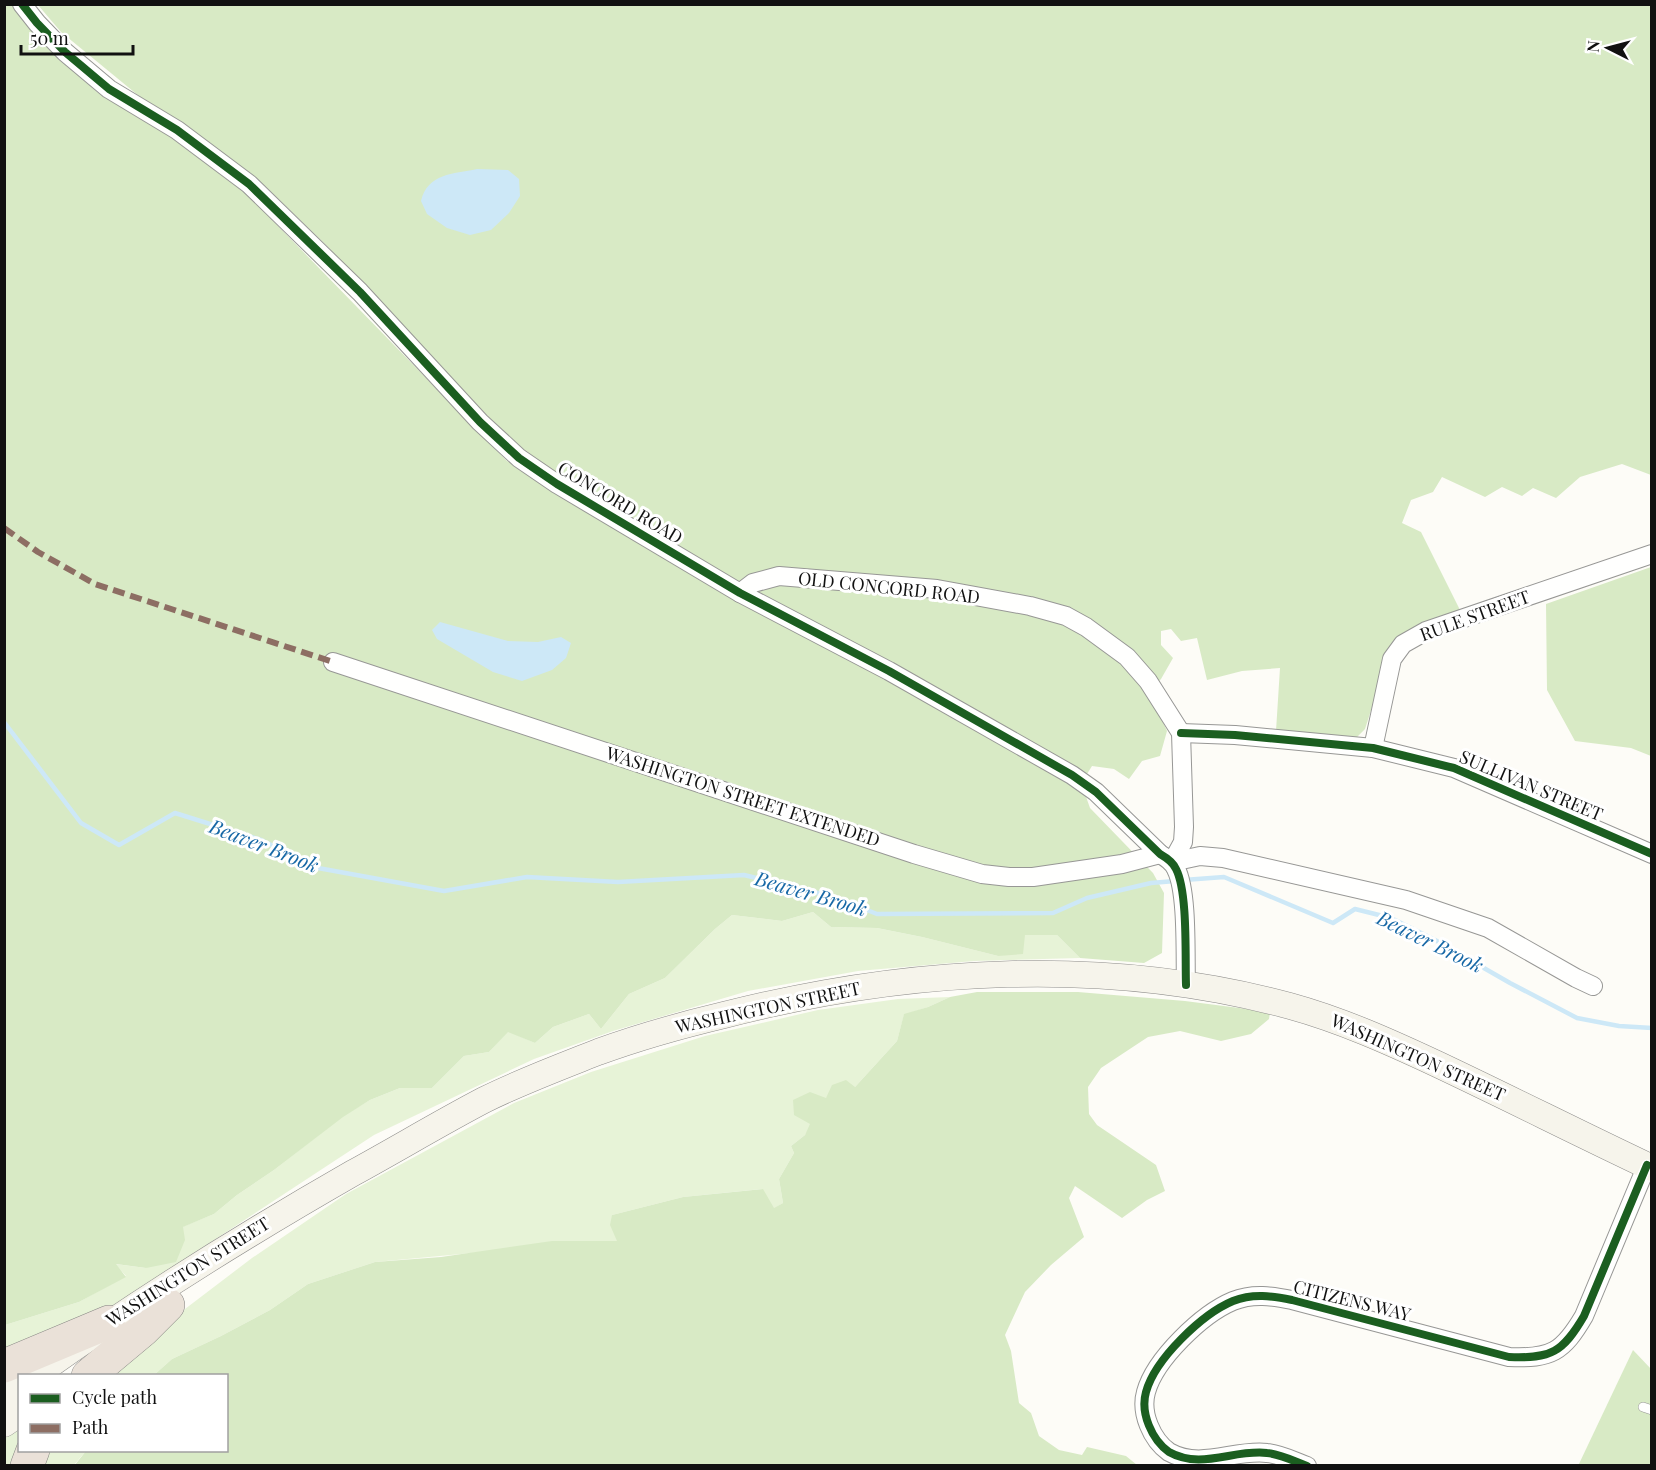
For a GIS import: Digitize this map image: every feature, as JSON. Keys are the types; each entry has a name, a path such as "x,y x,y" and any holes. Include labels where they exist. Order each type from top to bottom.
{"highway":[{"path":"90,1374 168,1305"},
{"path":"4,1366 109,1322"}],"main road":[{"name":"WASHINGTON STREET","path":"37,1374 109,1322 267,1222 486,1099 628,1042 684,1025 758,1006 876,984 960,976 1067,975 1132,978 1186,985 1292,1006 1358,1029 1461,1075 1649,1167"},
{"name":"WASHINGTON STREET","path":"74,1374 348,1176"},
{"path":"4,1396 18,1386"},
{"path":"4,1424 18,1414"}],"street":[{"name":"CONCORD ROAD","path":"22,4 64,52 109,89 177,130 249,184 360,292 480,422 519,458 557,484 740,593 889,671 1072,775 1096,792 1170,862"},
{"name":"RULE STREET","path":"1372,748 1392,659 1403,644 1426,632 1652,554"},
{"name":"OLD CONCORD ROAD","path":"740,593 753,583 779,576 937,589 1029,606 1066,616 1086,627 1127,657 1148,681 1181,734 1185,827 1183,842 1170,862"},
{"name":"WASHINGTON STREET EXTENDED","path":"333,662 914,854 982,874 1033,877 1122,864 1170,862 1200,856 1223,858 1406,900 1488,928 1593,986"},
{"name":"SULLIVAN STREET","path":"1181,734 1235,735 1372,748 1454,768 1652,854"},
{"path":"1170,862 1183,899 1186,985"},
{"name":"CITIZENS WAY","path":"1307,1466 1268,1453 1244,1454 1207,1462 1193,1462 1169,1452 1153,1434 1144,1411 1145,1392 1154,1372 1201,1322 1233,1301 1253,1296 1273,1296 1292,1300 1509,1357 1541,1356 1558,1349 1570,1340 1584,1316 1649,1167"}],"green space":[{"path":"13,4 22,17 97,92 169,135 244,191 507,461 648,549 933,703 1084,791 1090,808 1153,873 1164,893 1162,953 1144,963 1080,958 1057,935 1025,935 1023,954 998,956 877,928 831,927 813,912 782,921 732,915 665,978 629,994 601,1029 589,1014 553,1027 535,1043 508,1032 489,1052 464,1056 432,1088 400,1088 370,1100 343,1117 214,1214 183,1227 185,1240 176,1262 146,1268 116,1264 126,1277 79,1302 5,1325 4,5"},
{"path":"38,5 1651,5 1651,475 1622,464 1580,477 1556,498 1533,488 1522,496 1502,487 1485,497 1442,477 1433,492 1411,500 1402,523 1421,532 1461,612 1426,624 1382,676 1365,729 1354,740 1276,731 1280,668 1242,671 1207,680 1197,638 1181,641 1171,629 1161,631 1161,645 1173,658 1161,679 1149,692 1167,731 1160,756 1142,761 1129,779 1114,769 1092,766 1087,774 915,675 738,584 522,452 436,365 327,246 268,189 145,101 61,32"},
{"path":"1651,567 1651,756 1631,748 1575,741 1547,690 1546,604"},
{"path":"813,912 831,927 877,928 998,956 1025,935 1057,935 1080,958 974,961 858,971 748,991 613,1031 534,1059 374,1135 126,1298 68,1332 5,1359 5,1325 79,1302 126,1276 115,1264 146,1268 182,1227 214,1214 343,1116 370,1100 400,1088 432,1088 464,1056 489,1052 508,1031 535,1043 553,1027 589,1014 601,1029 629,994 665,978 732,915 782,921"},
{"path":"977,992 1078,992 1185,1001 1270,1012 1269,1019 1251,1034 1221,1041 1180,1031 1148,1037 1101,1068 1088,1087 1089,1114 1097,1125 1156,1165 1165,1191 1147,1200 1122,1218 1075,1186 1069,1198 1084,1237 1051,1265 1025,1292 1005,1335 1011,1351 1019,1403 1031,1413 1039,1436 1059,1450 1082,1455 1087,1447 1126,1456 1137,1465 74,1466 85,1452 228,1452 228,1374 155,1374 172,1359 270,1310 308,1284 375,1262 441,1257 552,1241 617,1241 610,1225 612,1215 683,1197 763,1189 774,1208 783,1203 779,1179 794,1153 791,1146 805,1135 810,1124 794,1115 793,1100 810,1092 826,1098 832,1085 846,1080 855,1087 897,1041 904,1014 950,997"},
{"path":"950,997 904,1015 897,1041 855,1087 826,1098 805,1135 791,1146 794,1153 779,1179 783,1203 773,1209 762,1189 683,1197 612,1215 618,1241 375,1262 308,1284 270,1310 172,1359 155,1374 100,1374 252,1258 346,1194 514,1103 591,1072 705,1036 818,1010 898,999"},
{"path":"1633,1350 1651,1369 1651,1465 1578,1466"},
{"path":"18,1420 18,1465 5,1465 4,1430"},
{"path":"38,1452 85,1452 74,1465 32,1466"}],"water":[{"path":"477,169 508,170 519,179 520,196 509,213 491,230 470,235 447,228 427,214 421,201 429,185 443,176"},
{"path":"440,622 508,641 538,642 561,637 571,643 566,658 552,670 522,681 493,672 437,639 432,630"}],"waterway":[{"name":"Beaver Brook","path":"4,722 81,823 119,845 175,813 261,840 318,868 444,891 527,877 618,882 744,875 834,897 877,914 1053,913 1087,898 1151,883 1175,881"},
{"name":"Beaver Brook","path":"1184,880 1224,877 1333,923 1355,909 1391,918 1577,1018 1619,1026 1652,1028"}],"marked path":[{"path":"4,528 38,552 95,584 333,662"}],"cycle path":[{"path":"22,4 65,52 109,89 177,130 249,184 360,292 480,422 519,458 557,484 740,593 889,671 1072,775 1096,792 1176,869 1180,879 1184,909 1186,985"},
{"path":"1181,733 1235,735 1373,748 1454,768 1652,854"},
{"path":"1307,1466 1267,1453 1193,1459 1169,1452 1157,1441 1149,1425 1145,1409 1146,1392 1151,1379 1169,1352 1194,1327 1221,1307 1233,1301 1255,1296 1292,1300 1509,1357 1535,1356 1554,1351 1569,1338 1584,1316 1647,1165"}]}
